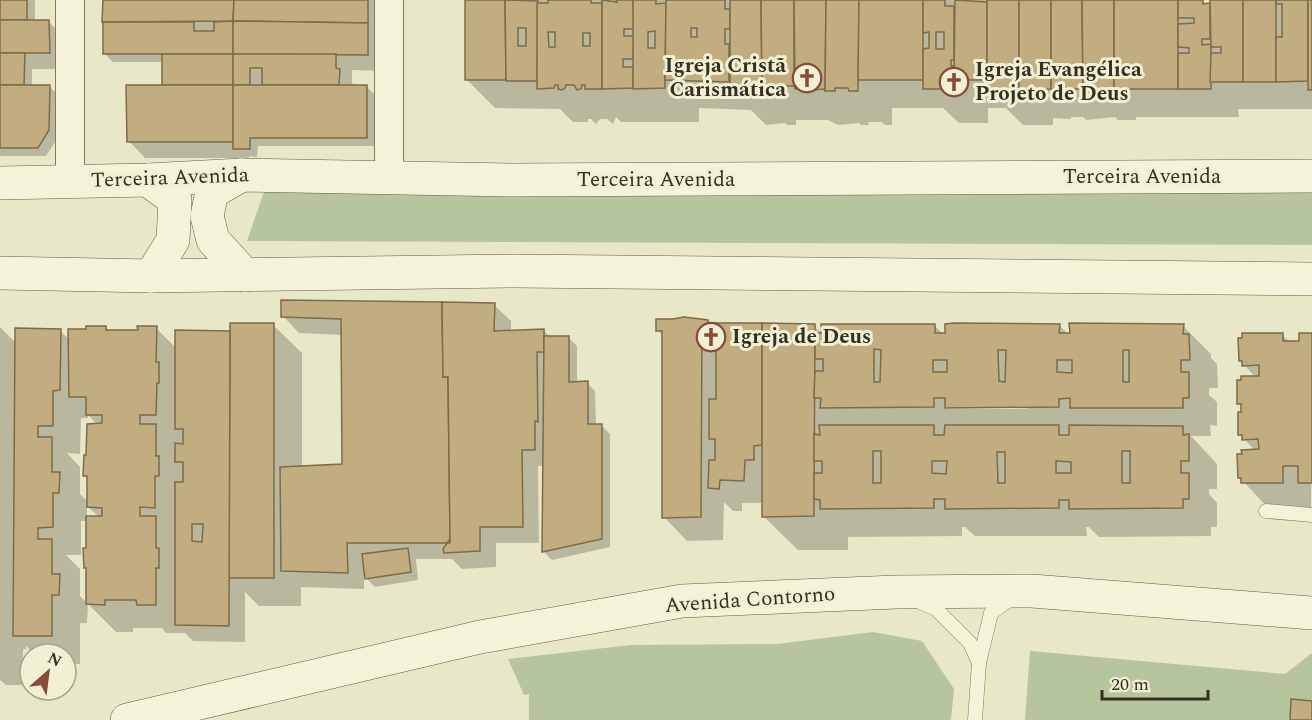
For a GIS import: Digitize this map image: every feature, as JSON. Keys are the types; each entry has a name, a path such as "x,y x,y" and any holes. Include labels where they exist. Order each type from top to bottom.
{"street":[{"path":"70,0 70,181"},
{"path":"389,0 389,177"},
{"path":"242,175 212,192 207,216 213,240 245,275"},
{"name":"Terceira Avenida","path":"0,183 148,180 242,175 511,180 1312,176"},
{"path":"148,180 175,200 173,240 151,276"},
{"path":"0,273 151,276 516,271 1312,279"},
{"name":"Avenida Contorno","path":"128,720 480,637 682,601 896,592 1032,591 1312,613"}],"lane":[{"path":"1266,511 1312,515"},
{"path":"975,720 979,663 991,613 1006,600 1032,591"},
{"path":"896,592 936,609 970,643 979,663"}],"green space":[{"path":"1312,181 1312,245 247,241 265,189"},
{"path":"873,632 922,641 954,689 951,720 529,720 529,694 524,695 508,659 631,645 777,644"},
{"path":"1030,651 1285,674 1312,653 1312,720 1025,720"}],"building":[{"path":"0,0 27,0 27,20 0,20"},
{"path":"103,0 234,0 233,21 102,22"},
{"path":"234,0 368,0 368,23 233,21"},
{"path":"465,0 505,0 506,80 465,80"},
{"path":"505,0 538,1 537,81 506,81","holes":["518,28 526,28 526,46 518,46"]},
{"path":"548,0 591,0 591,3 602,3 602,89 585,89 585,85 582,85 581,89 577,90 574,85 566,85 562,90 555,85 554,88 537,89 537,3 548,3","holes":["548,32 555,32 555,47 549,47","583,33 590,33 590,46 583,46"]},
{"path":"602,0 617,2 616,0 633,0 634,29 624,29 624,36 634,36 633,59 623,59 623,67 633,67 633,88 602,89"},
{"path":"633,0 656,0 656,4 666,3 665,88 633,89","holes":["655,31 655,48 648,48 648,32"]},
{"path":"666,0 725,0 725,9 730,9 730,29 725,29 725,44 729,44 729,82 665,80","holes":["691,28 697,28 697,37 691,37"]},
{"path":"730,0 761,0 762,91 751,91 751,89 730,91"},
{"path":"761,0 794,0 794,86 762,86"},
{"path":"794,0 826,0 825,91 824,89 802,91 802,89 795,89"},
{"path":"826,0 859,0 858,91 835,88 835,91 825,91"},
{"path":"859,0 923,0 923,80 858,80"},
{"path":"923,0 945,0 945,6 954,6 954,60 951,60 951,66 955,66 955,89 923,89 923,49 929,48 929,32 923,33","holes":["936,32 944,32 944,49 936,49"]},
{"path":"955,0 987,2 987,80 954,80"},
{"path":"987,0 1019,0 1019,91 987,91"},
{"path":"1019,0 1051,0 1051,89 1019,90"},
{"path":"1051,0 1082,0 1083,89 1075,89 1075,92 1057,92 1057,89 1051,89"},
{"path":"1082,0 1114,0 1114,89 1108,89 1108,92 1088,92 1089,89 1083,89"},
{"path":"1114,0 1178,0 1178,89 1114,89"},
{"path":"1178,0 1203,0 1203,4 1210,3 1210,39 1202,39 1202,45 1211,44 1211,89 1178,89 1178,53 1189,53 1189,48 1178,47 1178,24 1194,23 1194,18 1178,18"},
{"path":"1210,0 1243,0 1243,82 1210,82 1211,53 1221,53 1221,47 1211,47"},
{"path":"1243,0 1276,0 1276,82 1243,82"},
{"path":"1276,0 1308,0 1308,81 1276,82 1276,37 1282,37 1282,4 1276,4"},
{"path":"1308,0 1312,0 1312,90 1308,90"},
{"path":"0,20 49,20 50,53 0,53"},
{"path":"233,21 233,54 103,54 103,22 194,22 194,31 214,31 214,22"},
{"path":"233,21 368,23 368,55 233,54"},
{"path":"0,53 25,53 24,85 0,85"},
{"path":"162,54 233,54 233,85 162,85"},
{"path":"233,54 336,54 336,68 340,69 339,85 262,85 262,68 250,68 250,85 233,85"},
{"path":"0,85 50,85 49,130 38,148 0,148"},
{"path":"126,85 233,85 233,142 127,142"},
{"path":"233,85 367,85 367,138 250,138 250,149 233,149"},
{"path":"281,300 442,302 443,377 448,377 450,539 447,543 347,543 348,573 281,571 280,467 342,464 341,319 281,317"},
{"path":"442,302 495,303 494,331 544,329 544,352 537,352 538,422 535,421 535,450 522,450 523,527 480,527 480,551 444,553 443,549 447,543 450,543 450,539 448,377 443,377"},
{"path":"684,317 708,320 709,332 702,331 701,517 662,518 662,331 656,331 656,319"},
{"path":"230,323 274,323 274,578 229,578"},
{"path":"708,323 762,323 762,445 754,446 754,460 745,460 744,481 720,480 719,489 708,488 709,460 715,460 715,439 709,439 709,399 716,399 716,331 709,332"},
{"path":"762,323 815,324 814,516 762,517"},
{"path":"1069,323 1184,324 1183,334 1189,334 1190,360 1181,360 1181,372 1189,372 1189,398 1183,398 1183,408 1070,408 1070,398 1059,399 1059,407 945,408 945,398 934,398 934,407 820,408 821,398 814,398 815,371 823,371 823,359 815,359 815,333 821,333 821,324 935,324 935,333 945,333 945,324 1060,324 1059,333 1070,333","holes":["874,349 881,350 880,382 874,382","998,350 1006,350 1005,382 999,381","1123,350 1129,350 1129,382 1123,382","933,360 947,360 947,372 933,372","1057,360 1072,360 1072,373 1057,372"]},
{"path":"86,326 106,326 106,330 138,330 137,326 157,326 156,362 159,362 159,383 157,383 156,415 140,415 140,424 156,424 156,456 159,456 159,476 155,476 155,508 140,507 140,516 156,516 156,548 159,548 159,568 156,568 156,605 137,605 136,600 105,600 105,605 86,604 86,568 84,568 83,548 86,548 86,516 102,516 102,508 87,507 87,476 83,476 84,455 86,455 87,424 102,423 102,415 86,415 86,397 69,397 68,329 86,329"},
{"path":"15,328 61,329 60,390 53,391 53,426 38,426 38,437 52,437 52,472 60,472 59,493 53,493 53,527 38,528 38,539 52,539 52,574 60,574 59,595 52,595 52,636 13,636"},
{"path":"175,330 230,331 229,626 175,625 175,482 183,482 183,462 175,462 175,443 183,444 183,429 175,429","holes":["192,524 203,524 202,542 192,541"]},
{"path":"1242,333 1283,333 1283,341 1299,341 1299,333 1312,333 1312,483 1298,483 1298,466 1283,466 1283,483 1241,483 1241,478 1238,478 1237,454 1242,454 1241,450 1259,449 1258,439 1242,440 1242,435 1238,435 1238,412 1241,412 1241,404 1237,404 1237,380 1241,380 1241,376 1259,376 1259,365 1242,366 1242,361 1239,361 1238,338 1242,338"},
{"path":"544,336 569,336 569,382 588,381 588,424 602,424 602,539 542,552"},
{"path":"819,425 934,425 934,435 944,435 945,425 1059,425 1059,435 1069,435 1069,425 1183,426 1183,435 1189,434 1189,461 1181,461 1181,473 1189,473 1189,499 1183,499 1183,508 1069,509 1069,500 1059,500 1059,508 945,509 945,499 934,499 934,508 820,509 820,500 814,499 814,473 822,473 822,461 814,461 814,434 820,435","holes":["873,451 881,451 881,483 873,483","1122,451 1130,451 1130,483 1122,483","997,452 1005,452 1005,483 998,483","932,461 947,461 946,474 932,473","1056,461 1071,462 1071,473 1056,473"]},
{"path":"408,548 411,572 365,579 362,554"},
{"path":"1291,699 1312,701 1312,720 1290,720"}],"place":[{"name":"Igreja Cristã Carismática","path":"807,78"},
{"name":"Igreja Evangélica Projeto de Deus","path":"954,82"},
{"name":"Igreja de Deus","path":"711,337"}]}
